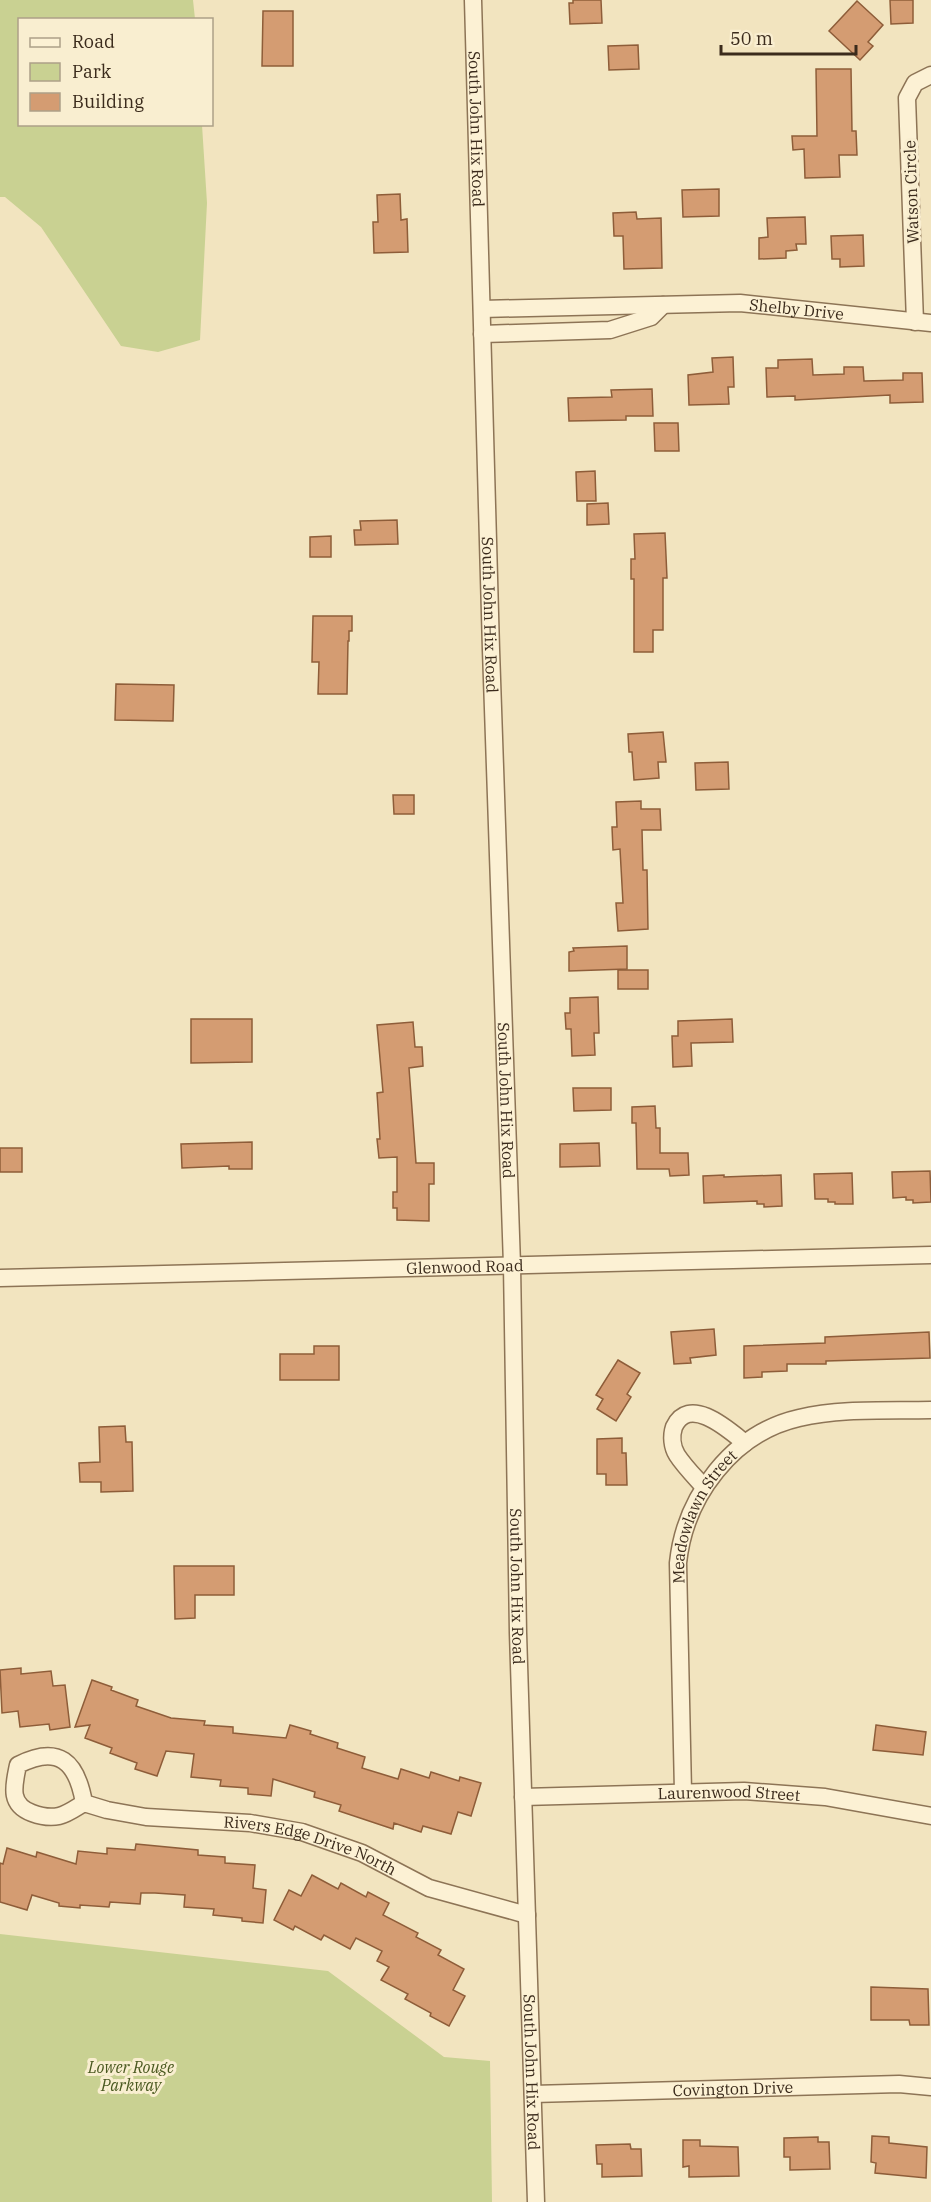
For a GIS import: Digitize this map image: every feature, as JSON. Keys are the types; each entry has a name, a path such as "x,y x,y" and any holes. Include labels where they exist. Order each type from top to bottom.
{"street":[{"name":"South John Hix Road","path":"473,0 512,1265 523,1797 536,2202"},
{"name":"Watson Circle","path":"923,322 907,98 915,83 931,75"},
{"name":"Shelby Drive","path":"482,309 740,303 923,322"},
{"path":"483,334 610,330 651,317 663,305"},
{"name":"Glenwood Road","path":"0,1278 931,1255"},
{"name":"Meadowlawn Street","path":"683,1792 678,1563 683,1536 704,1487 722,1462 745,1443 769,1428 797,1418 826,1413 931,1410"},
{"path":"704,1487 676,1454 672,1434 676,1424 683,1417 693,1413 701,1414 721,1424 745,1443"},
{"path":"48,1755 63,1761 76,1772 84,1803 60,1816 41,1817 23,1810 15,1798 14,1786 18,1765 32,1758 48,1755"},
{"name":"Laurenwood Street","path":"523,1797 744,1791 825,1797 931,1816"},
{"name":"Rivers Edge Drive North","path":"84,1803 146,1817 250,1823 302,1832 362,1854 429,1888 527,1915"},
{"name":"Covington Drive","path":"533,2094 899,2084 931,2087"}],"green space":[{"path":"0,0 193,0 195,18 18,18 18,126 202,126 207,203 200,340 158,352 121,346 41,227 5,197 0,197"},
{"name":"Lower Rouge Parkway","path":"0,1934 328,1971 444,2057 490,2061 492,2202 0,2202"}],"building":[{"path":"573,0 601,0 602,23 570,24 569,3 573,3"},
{"path":"890,0 913,0 913,23 891,24"},
{"path":"857,1 883,25 868,42 873,46 860,60 829,31"},
{"path":"263,11 293,11 293,66 262,66"},
{"path":"638,45 639,69 609,70 608,46"},
{"path":"816,69 851,69 852,131 856,131 857,155 839,155 840,177 805,178 804,149 793,150 792,136 817,136"},
{"path":"719,189 719,216 683,217 682,190"},
{"path":"400,194 401,220 407,219 408,252 374,253 373,222 378,222 377,195"},
{"path":"636,212 637,219 661,218 662,268 624,269 623,236 614,236 613,213"},
{"path":"805,217 806,244 796,244 797,250 786,251 786,258 759,259 759,238 768,237 767,218"},
{"path":"863,235 864,266 840,267 840,259 832,259 831,236"},
{"path":"733,357 734,387 728,387 729,404 689,405 688,375 713,372 712,358"},
{"path":"812,359 813,375 844,374 844,367 863,367 864,381 903,380 903,373 922,373 923,402 890,403 890,395 795,400 795,396 767,397 766,368 778,368 778,360"},
{"path":"652,389 653,416 626,416 626,420 569,421 568,398 612,397 611,390"},
{"path":"654,423 678,423 679,451 655,451"},
{"path":"595,471 596,501 577,501 576,472"},
{"path":"608,503 609,524 587,525 587,504"},
{"path":"397,520 398,544 355,545 354,530 361,530 360,521"},
{"path":"665,533 667,578 663,578 663,630 653,630 653,652 634,652 634,579 631,579 631,559 635,559 634,534"},
{"path":"331,536 331,557 310,557 310,537"},
{"path":"313,616 352,616 352,631 349,631 348,641 347,694 318,694 319,662 312,662"},
{"path":"116,684 174,685 173,721 115,720"},
{"path":"663,732 666,762 658,762 659,778 634,780 628,734"},
{"path":"728,762 729,789 696,790 695,763"},
{"path":"393,795 414,795 414,814 394,814"},
{"path":"641,801 641,809 660,809 661,830 642,830 643,870 647,870 648,929 618,931 616,903 623,903 620,849 613,850 612,827 617,827 616,802"},
{"path":"627,946 627,969 569,971 569,952 574,951 573,948"},
{"path":"618,970 648,970 648,989 618,989"},
{"path":"598,997 599,1033 594,1033 595,1055 572,1056 571,1029 566,1029 565,1013 570,1013 570,998"},
{"path":"191,1019 252,1019 252,1062 191,1063"},
{"path":"732,1019 733,1042 691,1043 692,1066 673,1067 672,1036 678,1036 678,1021"},
{"path":"413,1022 415,1047 422,1047 423,1066 409,1068 416,1163 434,1163 434,1184 429,1184 429,1221 397,1220 397,1208 393,1208 393,1192 397,1192 397,1157 379,1158 377,1139 380,1139 377,1093 383,1092 377,1025"},
{"path":"573,1088 611,1088 611,1110 574,1111"},
{"path":"655,1106 656,1128 660,1128 660,1153 688,1153 689,1175 670,1176 669,1169 637,1169 636,1123 632,1123 632,1107"},
{"path":"252,1142 252,1169 229,1169 229,1166 182,1168 181,1144"},
{"path":"599,1143 600,1166 560,1167 560,1144"},
{"path":"0,1148 22,1148 22,1172 0,1172"},
{"path":"930,1171 931,1202 913,1203 913,1200 906,1200 906,1197 893,1198 892,1172"},
{"path":"852,1173 853,1204 835,1204 835,1202 828,1202 828,1199 815,1199 814,1174"},
{"path":"724,1175 724,1177 781,1175 782,1206 764,1207 764,1204 757,1204 757,1201 704,1203 703,1176"},
{"path":"714,1329 716,1355 690,1358 691,1363 674,1364 671,1332"},
{"path":"929,1332 930,1358 787,1364 787,1371 762,1372 762,1377 744,1378 744,1346 825,1343 825,1337"},
{"path":"314,1346 339,1346 339,1380 280,1380 280,1354 314,1354"},
{"path":"618,1360 640,1373 627,1394 631,1397 616,1421 597,1409 603,1399 596,1395"},
{"path":"125,1426 126,1442 132,1442 133,1491 101,1492 101,1482 80,1482 79,1463 100,1462 99,1427"},
{"path":"622,1438 622,1453 626,1453 627,1485 606,1485 606,1474 597,1474 597,1439"},
{"path":"174,1566 234,1566 234,1595 195,1595 195,1618 175,1619"},
{"path":"21,1668 21,1674 51,1671 53,1686 65,1685 70,1727 50,1730 49,1724 20,1727 18,1711 2,1713 0,1670"},
{"path":"92,1680 138,1700 136,1706 171,1718 205,1721 204,1725 233,1727 233,1733 286,1738 290,1725 311,1731 310,1734 338,1743 337,1748 365,1757 362,1768 398,1779 401,1769 429,1778 431,1772 459,1781 460,1777 481,1783 471,1816 458,1812 451,1834 423,1826 421,1832 394,1823 393,1829 339,1811 341,1805 314,1797 315,1792 273,1779 271,1796 248,1794 248,1788 220,1786 221,1780 191,1777 194,1754 166,1751 157,1776 135,1769 137,1763 110,1753 112,1748 85,1738 90,1725 75,1727"},
{"path":"876,1725 926,1732 923,1755 873,1750"},
{"path":"136,1844 198,1850 198,1855 225,1857 225,1863 255,1865 253,1888 266,1890 263,1923 213,1915 214,1909 184,1907 185,1895 141,1893 140,1904 110,1902 109,1907 59,1906 59,1903 32,1895 27,1910 0,1902 0,1863 3,1864 7,1848 36,1857 37,1852 76,1864 78,1851 107,1854 107,1848 135,1850"},
{"path":"312,1875 338,1889 341,1883 366,1897 368,1892 389,1903 383,1915 418,1933 416,1937 441,1950 438,1955 464,1969 453,1990 465,1996 449,2026 405,1999 408,1994 381,1980 389,1967 377,1961 382,1951 356,1938 350,1949 324,1935 321,1940 295,1926 293,1930 274,1920 289,1890 301,1896"},
{"path":"871,1987 928,1989 929,2025 910,2025 909,2020 871,2020"},
{"path":"872,2136 889,2137 889,2143 927,2147 926,2178 875,2173 876,2163 871,2162"},
{"path":"818,2137 818,2142 829,2142 830,2169 790,2170 790,2157 784,2157 784,2138"},
{"path":"683,2140 700,2140 700,2146 738,2147 739,2176 689,2177 689,2166 683,2167"},
{"path":"630,2144 631,2149 641,2149 642,2176 602,2177 602,2164 597,2164 596,2145"}]}
